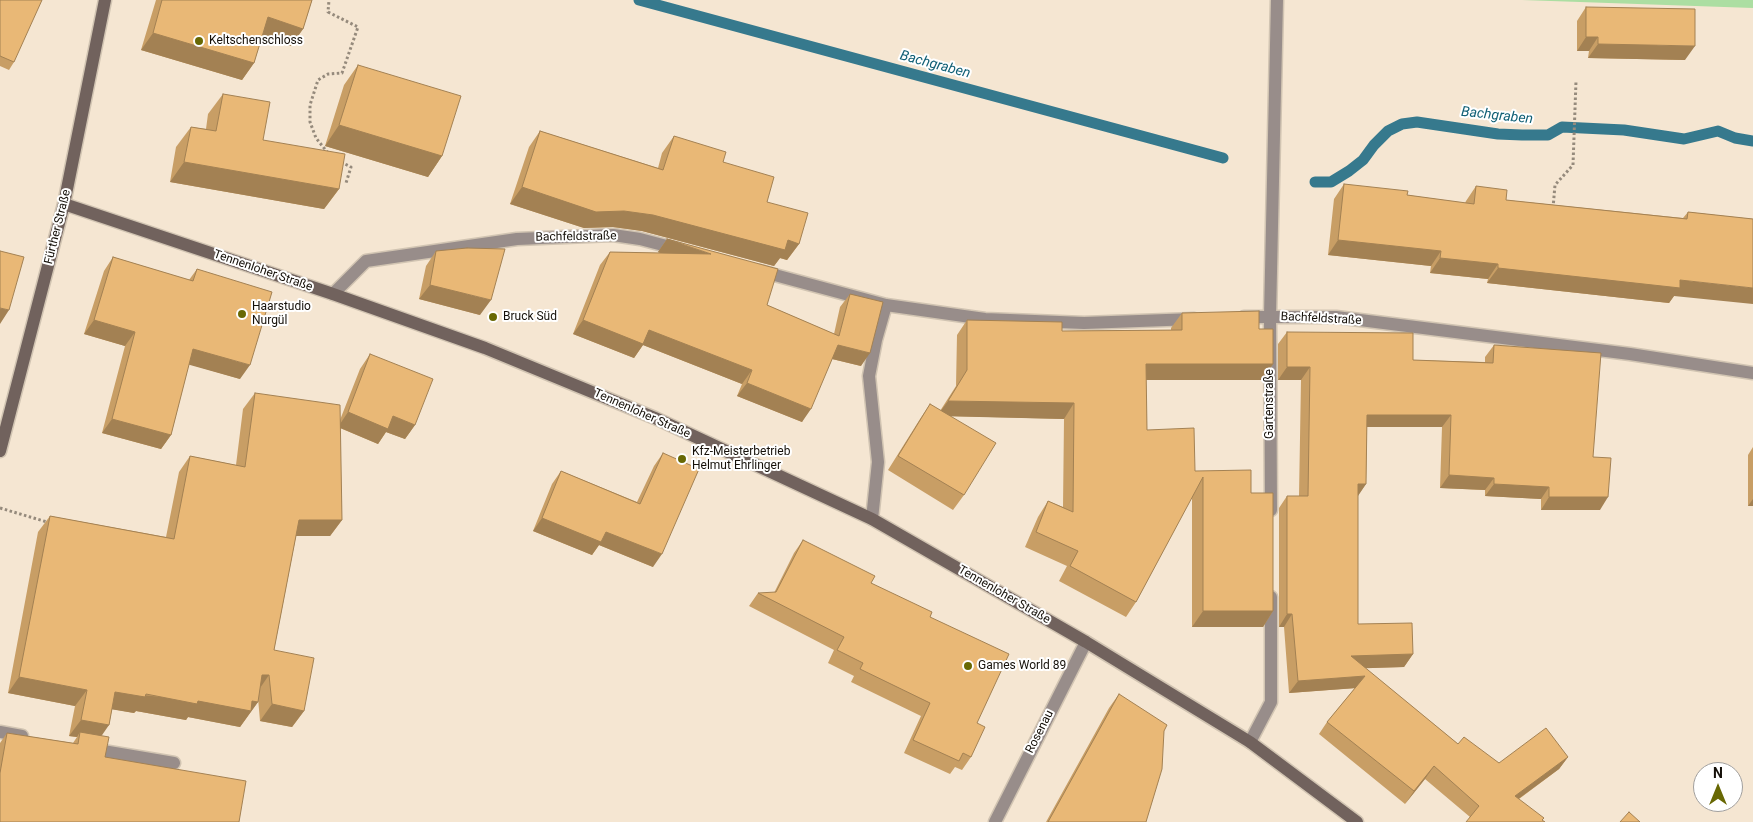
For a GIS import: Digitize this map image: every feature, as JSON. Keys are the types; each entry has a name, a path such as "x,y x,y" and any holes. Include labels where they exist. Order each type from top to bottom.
{"street":[{"name":"Fürther Straße","path":"0,451 64,204 105,0"},
{"name":"Gartenstraße","path":"1271,524 1270,316 1277,0"},
{"name":"Tennenloher Straße","path":"64,204 333,294 485,348 664,422 872,519 1086,642 1250,742 1357,822"},
{"name":"Bachfeldstraße","path":"333,294 366,261 517,239 613,235 640,239 687,251"},
{"path":"744,266 886,304 985,319 1084,323 1202,319"},
{"path":"872,519 878,462 869,376 886,304"},
{"name":"Bachfeldstraße","path":"1231,318 1270,316 1336,318 1630,354 1753,373"},
{"path":"1250,742 1271,702 1271,583"},
{"name":"Rosenau","path":"994,822 1086,642"},
{"path":"0,732 32,738"},
{"path":"78,746 174,763"}],"path":[{"path":"329,0 328,12 358,27 342,73 328,74 318,80 310,105 310,122 316,138 329,154"},
{"path":"1553,212 1555,185 1573,165 1576,81"},
{"path":"334,159 350,168 346,183"},
{"path":"0,508 56,525"}],"green space":[{"path":"1522,0 1753,0 1753,8"}],"building":[{"path":"0,0 42,0 14,62 0,56"},
{"name":"Keltschenschloss","path":"162,0 312,0 303,29 268,17 254,63 153,33"},
{"path":"1586,7 1695,9 1695,46 1598,44 1598,37 1586,37"},
{"path":"358,65 461,96 442,156 339,125"},
{"path":"223,94 270,102 263,140 345,154 339,189 184,162 191,127 216,131"},
{"path":"540,131 663,170 674,136 726,152 723,162 774,177 767,202 808,213 799,244 788,240 785,250 653,215 624,211 596,212 522,187"},
{"path":"1344,184 1408,191 1407,195 1474,204 1476,186 1507,190 1506,200 1687,219 1688,212 1753,219 1753,288 1680,280 1680,288 1498,268 1498,264 1440,258 1441,251 1338,240"},
{"path":"667,239 778,269 767,305 839,336 850,294 883,302 870,353 838,345 811,409 747,383 752,370 649,330 643,344 583,320 610,252 711,254"},
{"path":"467,248 505,249 491,300 430,285 436,251"},
{"path":"0,251 24,257 9,310 0,308"},
{"path":"113,257 193,281 197,269 272,292 250,365 193,349 171,435 112,419 135,332 94,320"},
{"path":"1259,311 1259,329 1273,329 1273,364 1146,364 1147,430 1194,428 1195,471 1251,470 1251,493 1273,493 1273,611 1203,611 1203,477 1136,602 1070,566 1078,551 1036,532 1048,501 1073,512 1074,403 948,401 967,370 967,320 1062,322 1062,331 1182,330 1182,313"},
{"path":"1287,332 1413,333 1413,360 1493,363 1494,345 1601,353 1593,457 1611,458 1608,497 1549,497 1549,487 1494,484 1494,478 1449,475 1451,415 1367,415 1366,484 1358,484 1358,624 1412,623 1413,654 1351,656 1458,744 1464,737 1499,763 1546,728 1568,757 1515,796 1544,818 1542,820 1545,822 1466,822 1479,806 1434,766 1414,791 1327,722 1365,676 1298,681 1292,614 1287,614 1287,496 1308,496 1310,367 1287,367"},
{"path":"370,354 433,379 415,425 393,416 388,429 348,412"},
{"path":"255,393 340,405 342,520 299,520 274,650 314,658 304,711 272,704 269,675 262,675 258,702 252,701 251,711 198,701 197,704 146,694 145,697 115,692 109,725 81,720 87,690 19,677 50,516 174,539 190,456 245,467"},
{"path":"930,404 996,443 964,495 898,456"},
{"path":"663,453 699,469 662,554 606,532 601,542 542,518 561,471 640,504"},
{"path":"803,540 875,576 871,583 932,612 930,617 1009,654 977,723 985,727 971,757 963,753 959,761 913,740 930,703 860,669 863,663 837,650 844,637 758,593 776,592"},
{"path":"1119,694 1167,725 1164,731 1162,769 1146,822 1048,822"},
{"path":"80,732 109,737 105,757 246,781 239,822 0,822 0,773 7,733 78,744"},
{"path":"1629,812 1640,822 1620,822"}],"waterway":[{"name":"Bachgraben","path":"639,0 1223,158"},
{"name":"Bachgraben","path":"1315,182 1331,182 1363,160 1388,131 1402,124 1417,122 1498,134 1522,135 1548,135 1562,127 1624,130 1684,139 1718,131 1735,138 1753,141"}],"place":[{"name":"Keltschenschloss","path":"199,41"},
{"name":"Haarstudio Nurgül","path":"242,314"},
{"name":"Bruck Süd","path":"493,317"},
{"name":"Kfz-Meisterbetrieb Helmut Ehrlinger","path":"682,459"},
{"name":"Games World 89","path":"968,666"}]}
